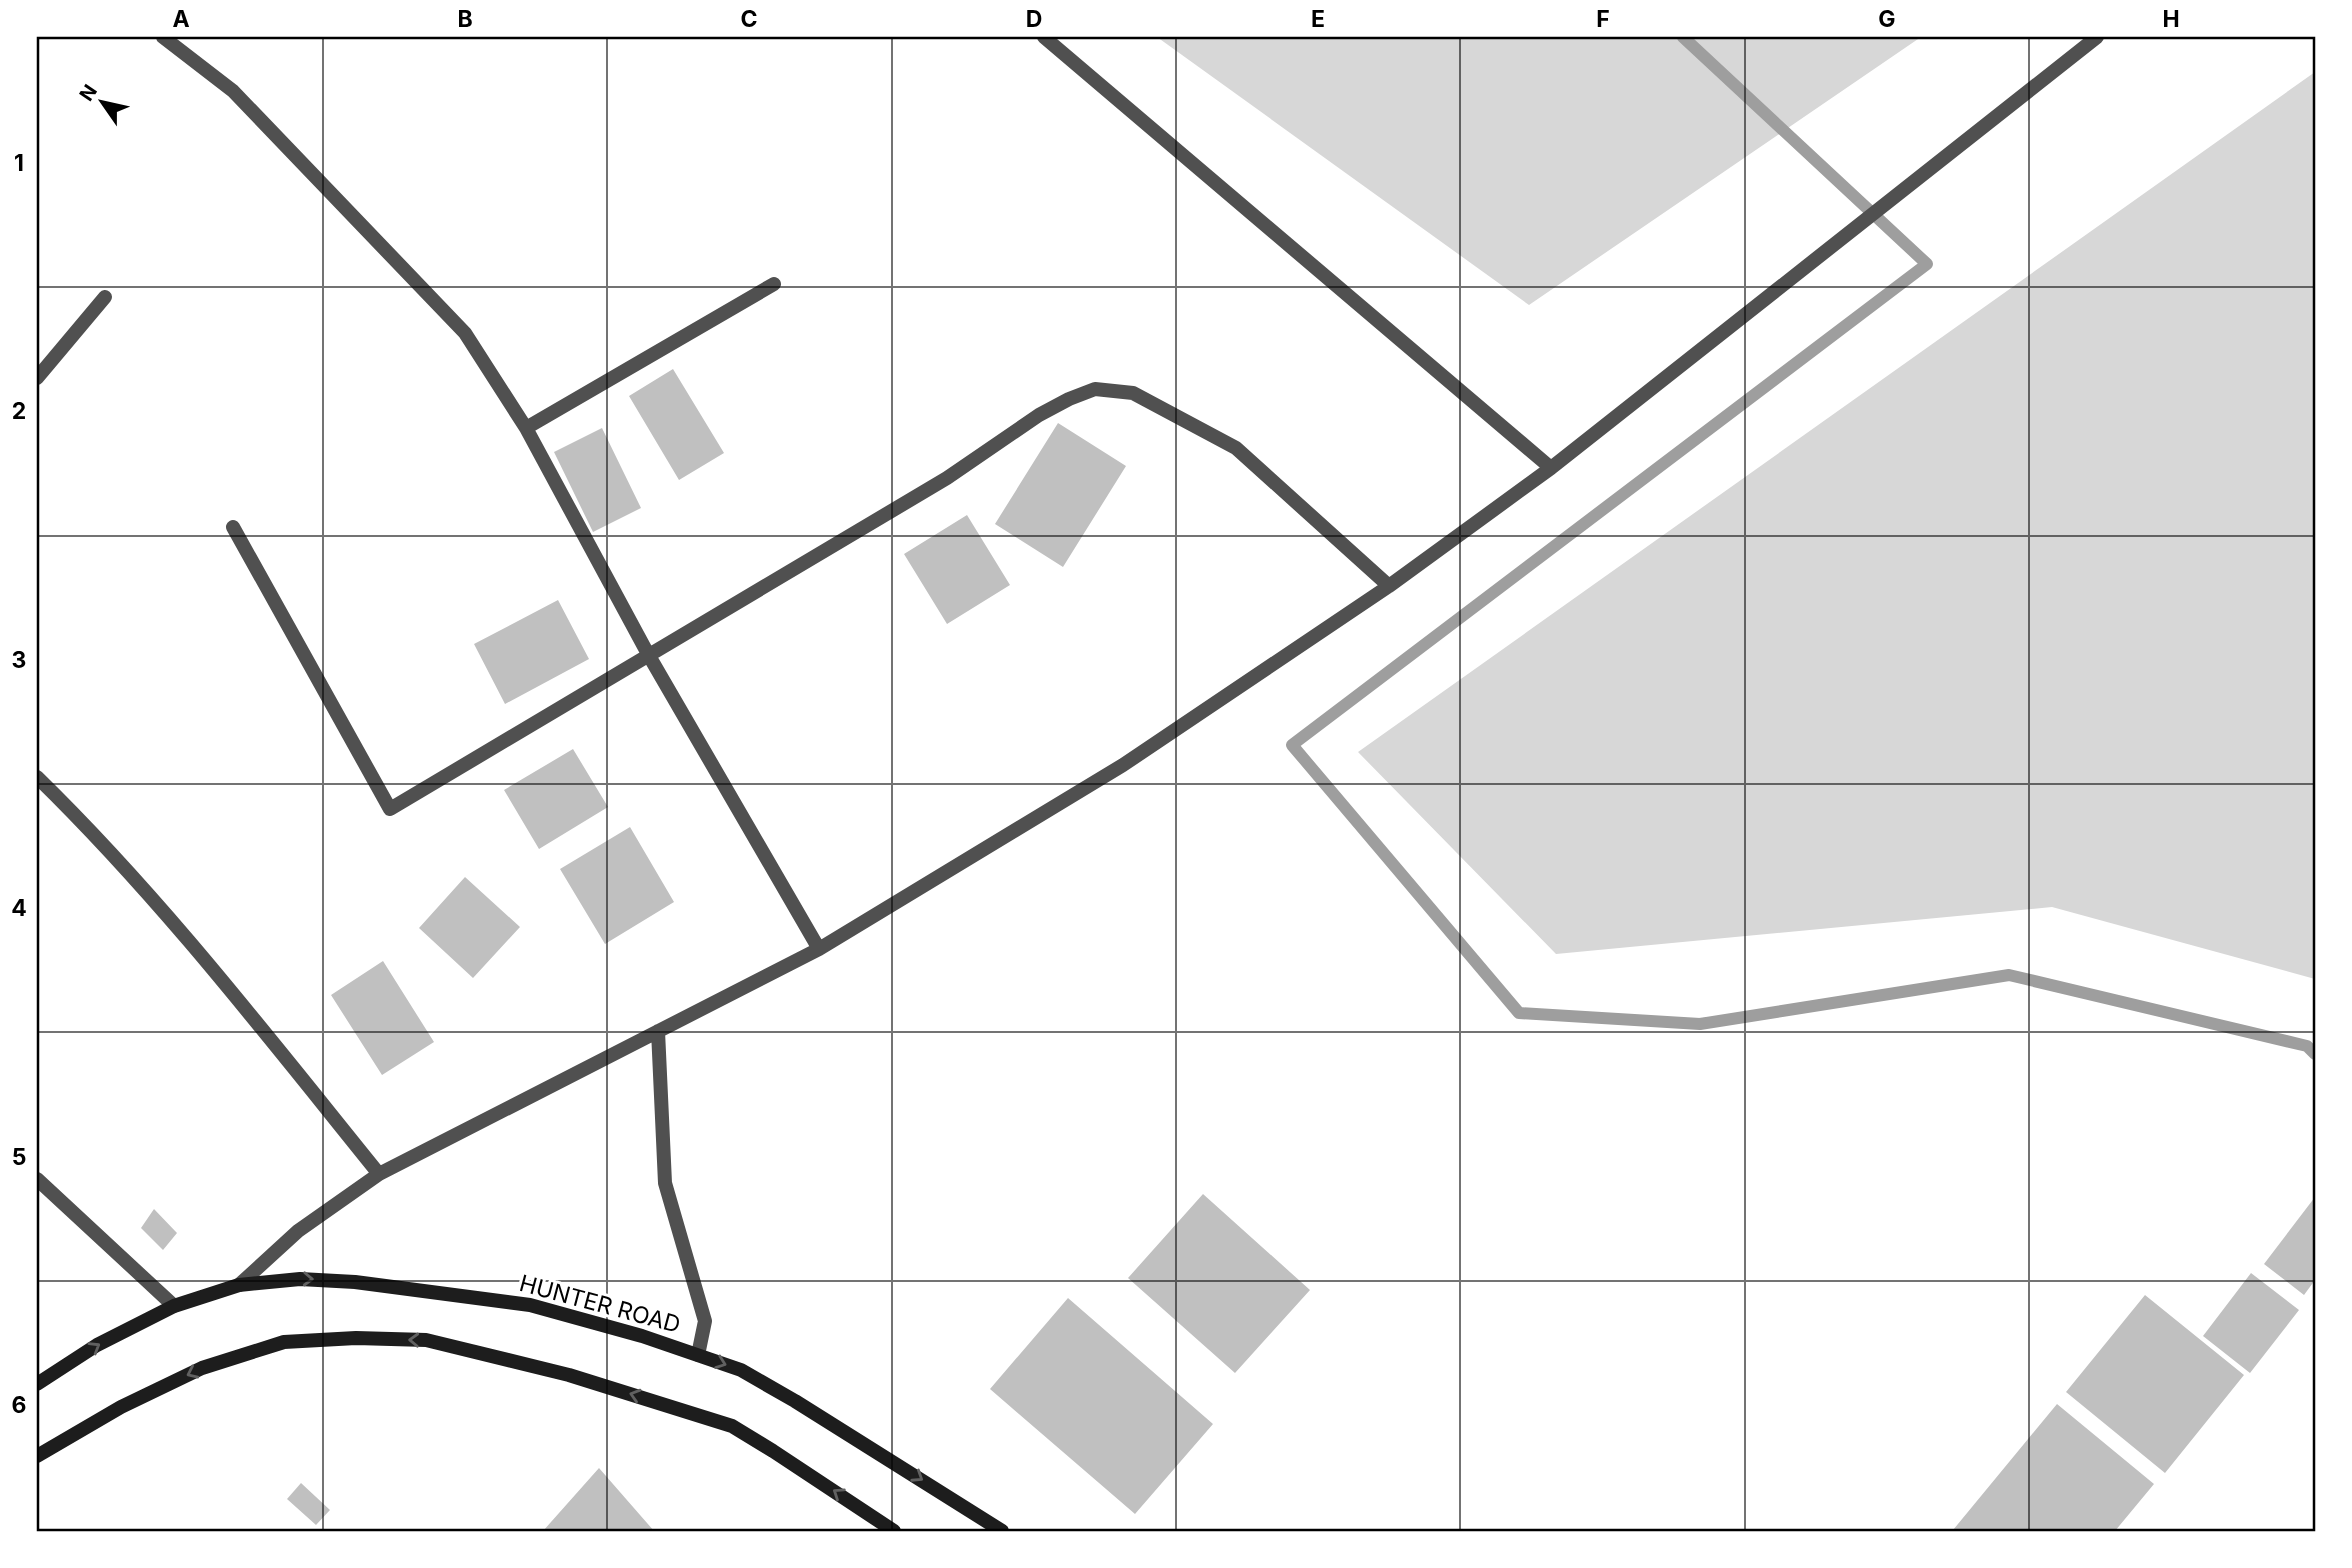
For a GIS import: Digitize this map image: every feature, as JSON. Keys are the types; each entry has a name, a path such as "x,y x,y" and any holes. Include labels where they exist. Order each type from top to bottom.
{"main road":[{"name":"HUNTER ROAD","path":"37,1384 97,1345 174,1306 239,1285 300,1279 355,1282 530,1305 642,1335 741,1370 1002,1531"},
{"path":"37,1456 121,1406 202,1368 284,1342 356,1338 426,1340 569,1374 732,1426 894,1531"}],"street":[{"path":"163,37 233,91 465,333 526,428 648,654 819,949"},
{"path":"1044,37 1551,468"},
{"path":"239,1285 298,1231 379,1174 819,949 1123,765 1389,586 1551,468 2097,37"},
{"path":"526,428 774,284"},
{"path":"37,377 105,297"},
{"path":"233,527 390,810 947,478 1040,415 1095,389 1133,393 1236,448 1389,586"},
{"path":"37,777 94,833 253,1018 379,1174"},
{"path":"658,1031 664,1182 705,1321 698,1355"},
{"path":"37,1179 174,1306"}],"shaded area":[{"path":"1157,37 1921,37 1529,305"},
{"path":"2315,72 2315,979 2052,907 1556,954 1358,752"}],"building":[{"path":"673,369 724,453 679,480 629,396"},
{"path":"1058,423 1126,466 1063,567 995,524"},
{"path":"602,428 641,508 593,532 554,452"},
{"path":"967,515 1010,585 947,624 904,554"},
{"path":"558,600 589,659 505,704 474,644"},
{"path":"573,749 608,807 539,849 504,790"},
{"path":"630,827 674,902 605,944 560,869"},
{"path":"465,877 520,927 473,978 419,928"},
{"path":"383,961 434,1042 382,1075 331,995"},
{"path":"1203,1194 1310,1290 1235,1373 1128,1278"},
{"path":"2315,1197 2315,1280 2304,1295 2264,1264"},
{"path":"154,1209 177,1233 163,1250 141,1228"},
{"path":"2251,1273 2299,1310 2250,1373 2203,1336"},
{"path":"2145,1295 2244,1375 2165,1473 2066,1392"},
{"path":"1068,1298 1213,1424 1135,1514 990,1389"},
{"path":"2057,1404 2154,1484 2115,1531 1953,1530"},
{"path":"599,1468 654,1531 543,1531"},
{"path":"301,1483 330,1510 316,1525 287,1499"}],"waterway":[{"path":"1683,37 1927,264 1292,745 1519,1013 1700,1024 2009,975 2307,1046 2315,1054"}]}
